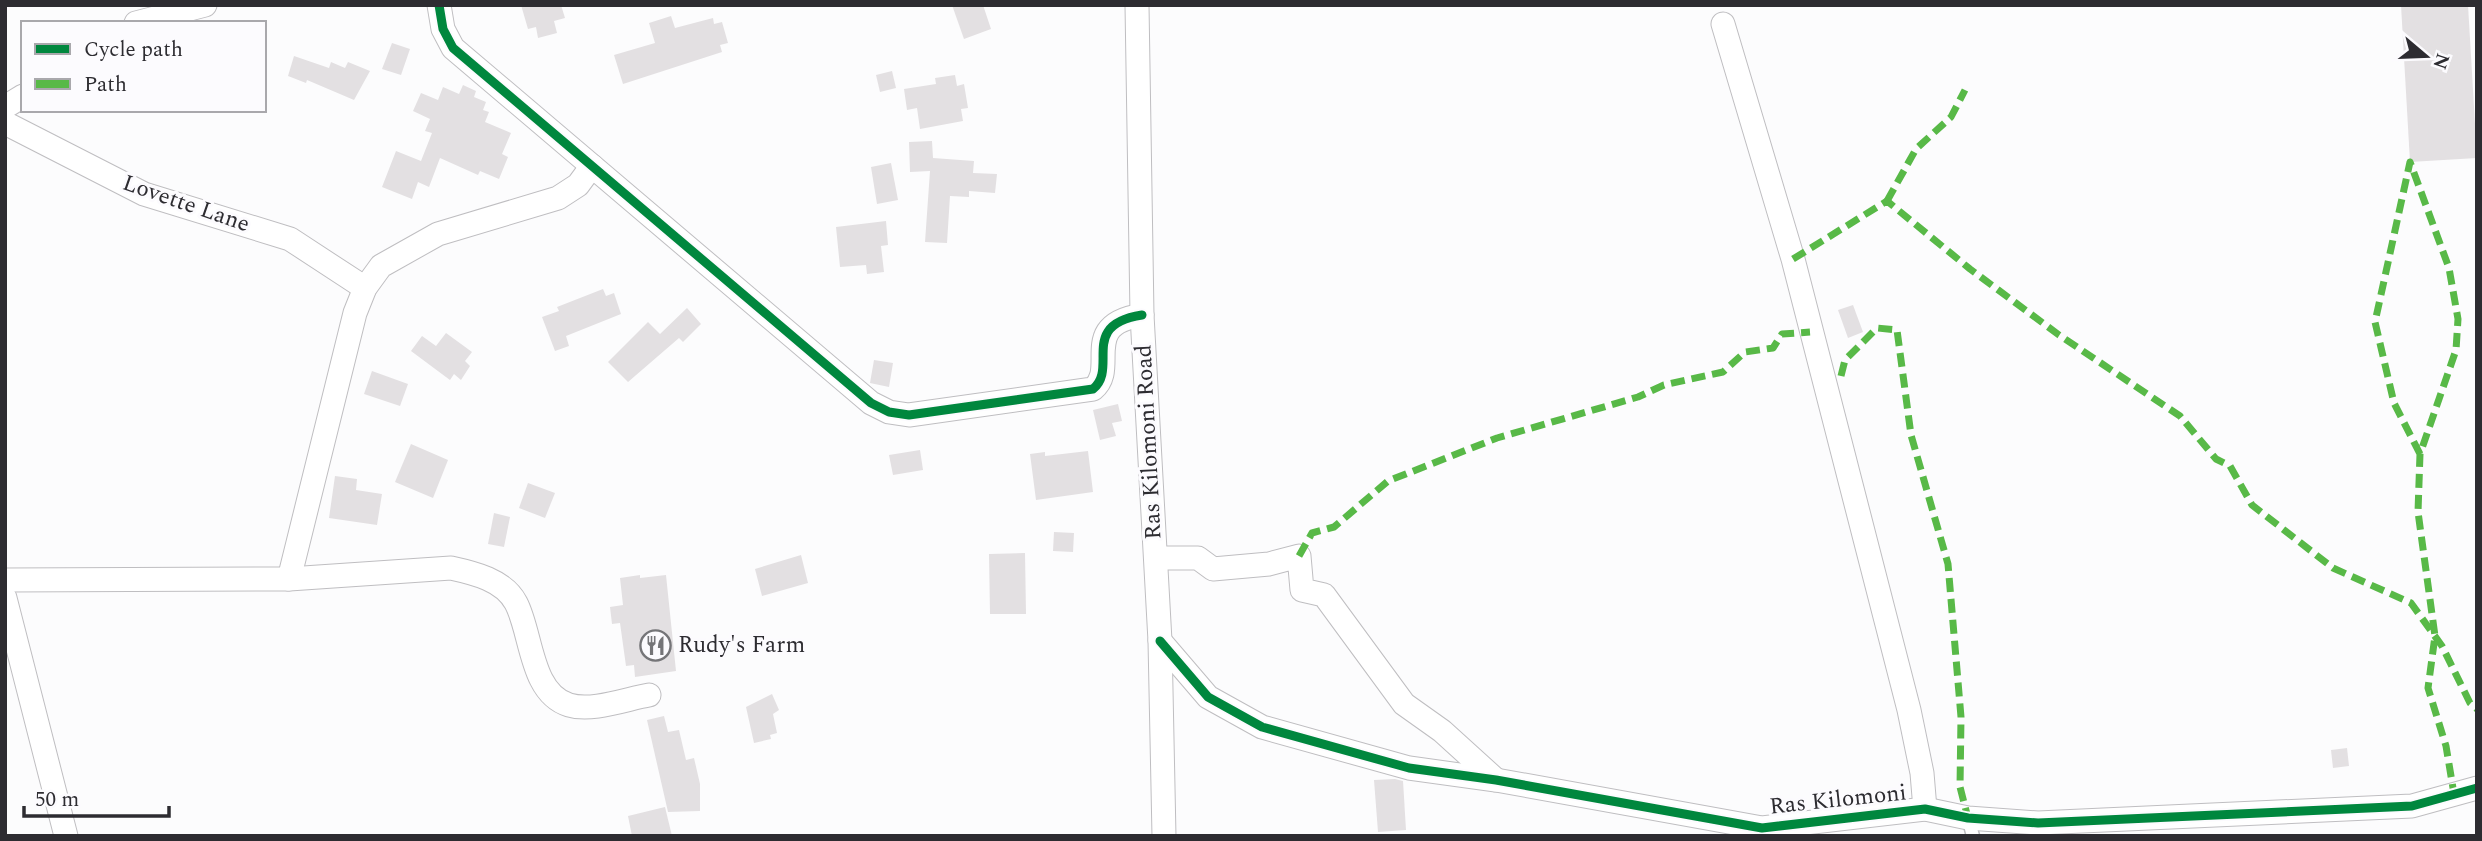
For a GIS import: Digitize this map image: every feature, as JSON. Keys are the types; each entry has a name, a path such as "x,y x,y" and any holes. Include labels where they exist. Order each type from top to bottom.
{"street":[{"path":"144,21 205,5"},
{"path":"439,5 443,29 453,48 871,403 889,412 909,415 1088,390 1100,381 1103,348 1110,328 1127,317 1142,315"},
{"name":"Ras Kilomoni Road","path":"1137,5 1142,315 1160,641 1164,836"},
{"path":"1723,24 1793,259 1909,710 1922,773 1925,809"},
{"path":"5,107 21,97"},
{"name":"Lovette Lane","path":"5,123 144,194 290,239 365,288"},
{"path":"289,579 355,313 365,288 381,266 438,234 558,198 578,185 592,166"},
{"path":"1156,558 1198,558 1213,569 1269,564 1299,556 1302,590 1324,595 1404,704 1442,731 1496,780"},
{"path":"5,580 289,579 451,569 475,573 498,584 515,601 540,674 546,688 555,698 568,705 582,707 649,695"},
{"path":"5,598 66,836"},
{"name":"Ras Kilomoni","path":"1160,641 1208,697 1262,727 1409,768 1496,780 1762,828 1925,809 1970,827 2412,806 2477,788"}],"building":[{"path":"521,5 561,5 565,18 554,21 557,33 538,38 536,27 528,29"},
{"path":"952,5 983,5 991,29 964,39"},
{"path":"2401,5 2468,5 2477,158 2410,162"},
{"path":"671,16 675,28 713,18 714,24 722,22 728,43 720,45 722,52 623,84 614,55 655,43 649,23"},
{"path":"392,43 410,49 401,75 382,69"},
{"path":"294,56 329,68 331,62 345,68 348,62 370,71 354,100 307,80 306,83 288,76"},
{"path":"892,71 896,88 880,92 876,75"},
{"path":"955,75 957,86 964,84 968,108 961,109 963,121 920,129 917,108 907,110 904,89 936,84 935,78"},
{"path":"463,85 476,91 474,97 486,102 483,110 489,112 485,122 511,133 502,154 508,157 499,179 480,171 478,175 440,158 429,187 418,182 412,199 382,187 396,151 421,161 432,133 425,131 430,119 413,111 421,93 438,100 443,87 459,94"},
{"path":"932,141 933,158 974,161 973,173 997,174 995,193 969,191 969,197 950,196 947,243 925,242 930,171 910,172 909,142"},
{"path":"891,163 898,200 877,204 871,167"},
{"path":"886,221 888,245 881,246 884,272 867,274 866,265 840,267 836,227"},
{"path":"603,289 606,296 614,293 621,314 566,336 569,346 555,351 542,317 559,311 557,307"},
{"path":"1853,305 1863,332 1848,338 1838,310"},
{"path":"687,308 701,324 683,342 679,338 628,382 608,362 648,322 660,334"},
{"path":"446,333 472,352 465,361 470,366 461,380 454,374 450,380 411,351 422,336 436,346"},
{"path":"874,360 893,363 889,387 870,383"},
{"path":"372,371 408,384 400,406 364,394"},
{"path":"1118,404 1122,421 1112,423 1116,436 1100,440 1093,410"},
{"path":"411,444 448,460 433,498 395,482"},
{"path":"920,450 923,470 893,475 889,455"},
{"path":"1088,451 1093,492 1036,500 1030,454 1045,452 1045,456"},
{"path":"335,476 357,479 356,490 382,494 377,525 329,518"},
{"path":"528,483 555,493 545,518 519,508"},
{"path":"494,513 510,517 504,547 488,544"},
{"path":"1054,532 1074,533 1073,552 1053,551"},
{"path":"1025,553 1026,614 990,614 989,554"},
{"path":"801,555 808,583 762,596 755,569"},
{"path":"640,575 640,578 666,575 676,671 635,677 634,665 626,666 620,623 612,624 610,607 623,605 620,578"},
{"path":"772,694 779,710 773,714 777,733 770,735 771,739 754,743 746,707"},
{"path":"664,716 668,732 679,730 686,760 694,758 700,784 700,811 668,812 647,720"},
{"path":"2347,748 2349,766 2333,768 2331,750"},
{"path":"1374,780 1403,781 1406,830 1378,832"},
{"path":"665,807 672,836 632,836 628,816"}],"marked path":[{"path":"1887,201 1916,149 1951,117 1965,90"},
{"path":"2420,454 2394,403 2375,322 2410,162 2449,268 2458,319 2456,350 2420,454 2418,512 2435,636 2428,688 2446,746 2454,794"},
{"path":"1793,259 1887,201 1970,269 2059,335 2180,416 2216,459 2230,466 2252,505 2333,568 2411,603 2442,646 2470,703 2477,709"},
{"path":"1841,376 1845,360 1877,328 1897,330 1911,435 1948,564 1961,717 1960,787 1968,818"},
{"path":"1299,556 1312,533 1334,527 1388,481 1497,438 1638,397 1664,385 1723,372 1745,352 1773,348 1782,334 1810,332"}],"cycle path":[{"path":"439,5 443,29 453,48 871,403 889,412 909,415 1093,389 1103,370 1105,337 1111,328 1123,320 1142,315"},
{"path":"1160,641 1208,697 1262,727 1409,768 1496,780 1762,828 1925,809 1968,818 2038,823 2412,806 2477,788"}],"place":[{"name":"Rudy's Farm","path":"655,645"}]}
